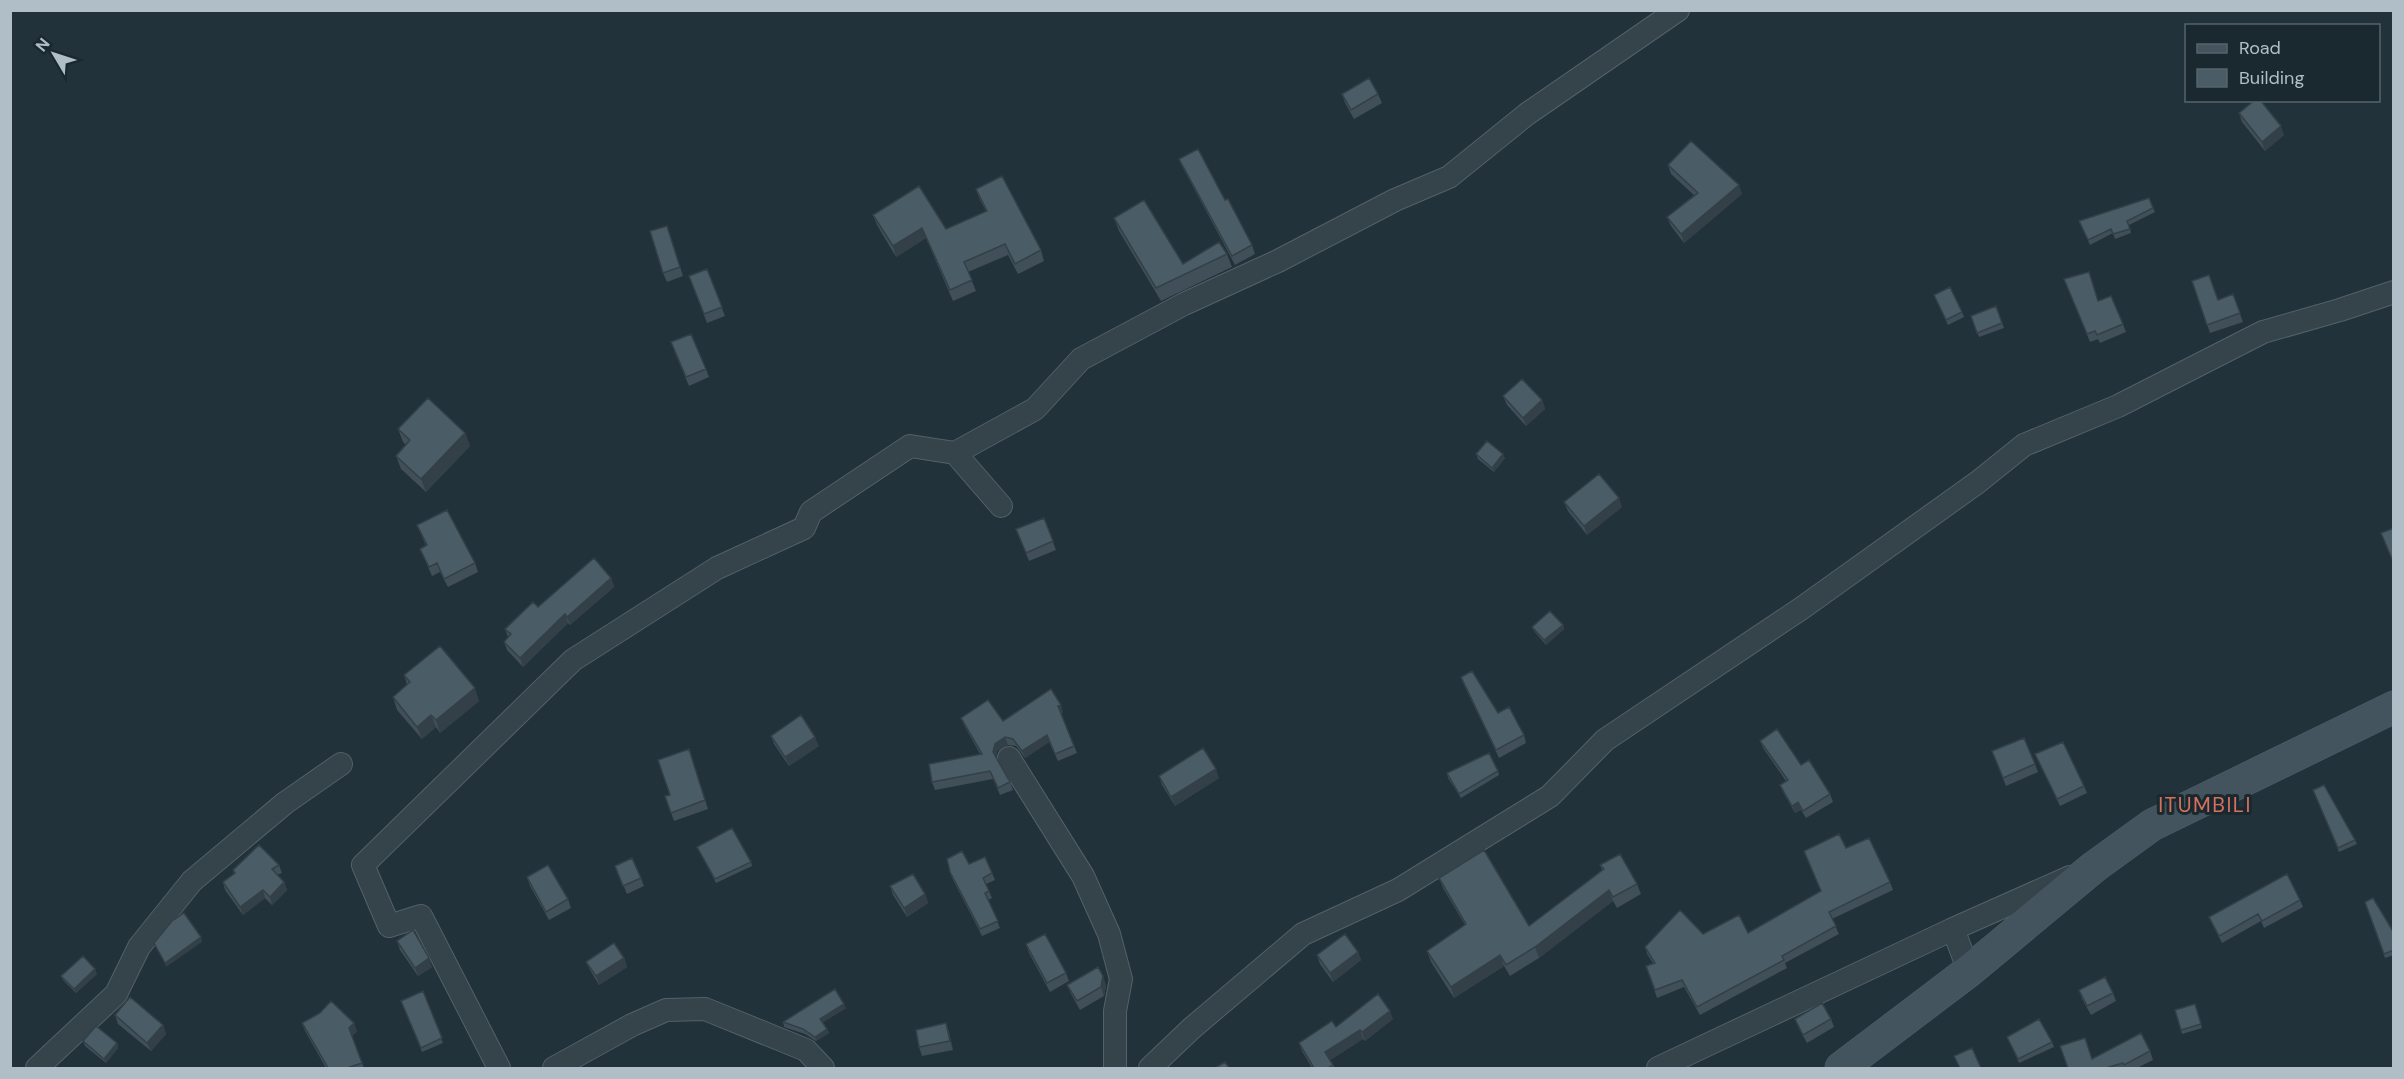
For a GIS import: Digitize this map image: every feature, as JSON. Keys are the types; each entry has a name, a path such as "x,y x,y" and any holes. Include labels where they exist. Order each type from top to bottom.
{"main road":[{"path":"1841,1068 1969,971 2094,867 2152,825 2394,707"}],"street":[{"path":"499,1068 422,916 389,926 363,865 573,660 717,568 804,528 811,512 910,446 954,453 1035,409 1081,359 1184,304 1278,261 1395,200 1449,177 1527,114 1678,10"},
{"path":"1150,1068 1192,1028 1303,934 1398,890 1452,859 1550,796 1605,740 1802,608 1978,482 2024,445 2118,406 2263,332 2394,292"},
{"path":"954,453 1001,506"},
{"path":"1009,758 1083,876 1109,934 1121,979 1115,1011 1115,1068"},
{"path":"37,1068 116,994 139,947 192,881 285,803 341,764"},
{"path":"1658,1068 1953,928 2094,867"},
{"path":"1953,928 1969,971"},
{"path":"554,1068 632,1025 666,1010 705,1010 806,1050 823,1068"}],"building":[{"path":"1369,78 1378,94 1351,110 1342,94"},
{"path":"2253,102 2262,102 2281,126 2262,142 2239,113"},
{"path":"1691,141 1739,185 1681,234 1667,217 1698,193 1668,165"},
{"path":"1198,149 1252,245 1232,256 1179,159"},
{"path":"1002,176 1041,250 1015,264 1005,244 964,262 972,280 950,290 922,228 893,246 873,215 919,186 946,229 987,211 976,189"},
{"path":"2149,198 2153,208 2127,221 2130,229 2113,234 2111,229 2088,240 2079,221"},
{"path":"1144,200 1183,264 1219,242 1227,254 1156,288 1114,218"},
{"path":"667,226 680,267 663,273 650,231"},
{"path":"707,269 722,307 704,314 689,276"},
{"path":"2089,272 2098,301 2111,296 2123,324 2097,335 2095,331 2087,334 2064,279"},
{"path":"2209,275 2218,300 2233,294 2240,313 2207,325 2192,281"},
{"path":"1950,287 1962,312 1946,320 1934,295"},
{"path":"1996,306 2002,323 1977,333 1971,316"},
{"path":"691,334 706,369 686,377 671,342"},
{"path":"1522,379 1542,400 1523,418 1503,396"},
{"path":"428,398 465,433 421,479 396,456 410,440 398,429"},
{"path":"1487,441 1503,454 1492,468 1476,454"},
{"path":"1599,474 1619,498 1584,526 1564,502"},
{"path":"447,510 475,563 444,579 437,563 429,567 420,549 427,545 417,525"},
{"path":"1044,518 1053,541 1026,553 1016,529"},
{"path":"2394,528 2394,558 2392,559 2381,533"},
{"path":"594,558 611,578 567,617 565,614 520,658 504,642 511,634 505,629 533,602 538,607"},
{"path":"1550,611 1563,625 1544,640 1532,627"},
{"path":"440,646 475,688 436,720 431,715 417,727 393,697 410,682 404,675"},
{"path":"1472,671 1498,713 1509,707 1524,735 1496,750 1461,677"},
{"path":"1051,689 1061,705 1058,706 1074,746 1055,754 1047,735 1022,751 1013,739 1005,737 995,744 993,752 1010,782 998,788 990,771 932,782 929,764 982,754 961,718 988,700 1003,721"},
{"path":"801,715 815,737 785,757 771,736"},
{"path":"1777,729 1801,765 1809,760 1830,794 1803,811 1798,802 1792,806 1780,785 1788,780 1760,741"},
{"path":"2024,738 2035,764 2003,778 1992,751"},
{"path":"2063,742 2084,786 2057,799 2035,754"},
{"path":"1203,748 1216,769 1171,797 1159,776"},
{"path":"689,749 705,800 671,813 665,796 670,795 658,760"},
{"path":"1489,753 1498,771 1459,794 1447,773"},
{"path":"2324,785 2355,840 2338,848 2313,790"},
{"path":"732,828 751,862 715,879 697,847"},
{"path":"1839,834 1846,848 1869,838 1890,882 1829,912 1836,926 1782,956 1784,960 1697,1007 1682,980 1655,990 1646,966 1655,963 1645,947 1680,910 1703,934 1739,915 1748,933 1821,891 1804,851"},
{"path":"259,845 279,865 272,869 284,882 270,897 263,890 240,907 223,882 235,873 233,870"},
{"path":"1484,850 1529,926 1604,869 1600,865 1620,854 1637,884 1613,897 1609,890 1535,947 1506,965 1500,955 1451,987 1427,951 1466,924 1439,878"},
{"path":"962,851 969,864 985,857 992,873 983,878 989,891 985,893 998,921 980,929 950,872 947,859"},
{"path":"632,858 641,878 623,886 615,866"},
{"path":"548,865 568,899 546,912 527,877"},
{"path":"913,874 925,894 904,908 890,886"},
{"path":"2287,874 2300,900 2262,921 2258,914 2219,936 2209,917"},
{"path":"2373,898 2394,933 2394,950 2384,954 2365,902"},
{"path":"184,913 201,937 165,963 154,943 172,921"},
{"path":"413,930 429,958 415,968 397,941"},
{"path":"1045,934 1066,973 1047,983 1026,944"},
{"path":"1345,934 1358,952 1330,973 1317,955"},
{"path":"614,943 624,958 596,976 586,962"},
{"path":"83,956 95,969 74,989 61,976"},
{"path":"1098,967 1103,976 1101,987 1077,1001 1067,985"},
{"path":"2105,977 2113,993 2087,1006 2079,990"},
{"path":"835,989 844,1004 820,1019 827,1029 815,1037 803,1029 783,1022"},
{"path":"423,991 442,1038 421,1048 401,1001"},
{"path":"1378,994 1390,1011 1362,1032 1360,1030 1325,1052 1333,1065 1328,1068 1314,1068 1299,1043 1332,1021 1336,1027"},
{"path":"130,997 163,1025 147,1043 115,1015"},
{"path":"331,1001 354,1023 349,1028 362,1063 347,1068 328,1068 302,1023 320,1013"},
{"path":"1822,1003 1831,1019 1803,1035 1795,1019"},
{"path":"2195,1004 2201,1024 2181,1030 2175,1010"},
{"path":"2039,1019 2052,1042 2018,1059 2007,1037"},
{"path":"946,1023 950,1041 919,1047 916,1030"},
{"path":"96,1026 117,1043 104,1059 83,1041"},
{"path":"2141,1033 2150,1051 2124,1065 2123,1063 2106,1068 2068,1068 2060,1046 2085,1038 2092,1059"},
{"path":"1972,1048 1981,1068 1960,1068 1954,1056"},
{"path":"1225,1062 1229,1068 1215,1068"}],"district":[{"name":"ITUMBILI","path":"2205,805"}]}
